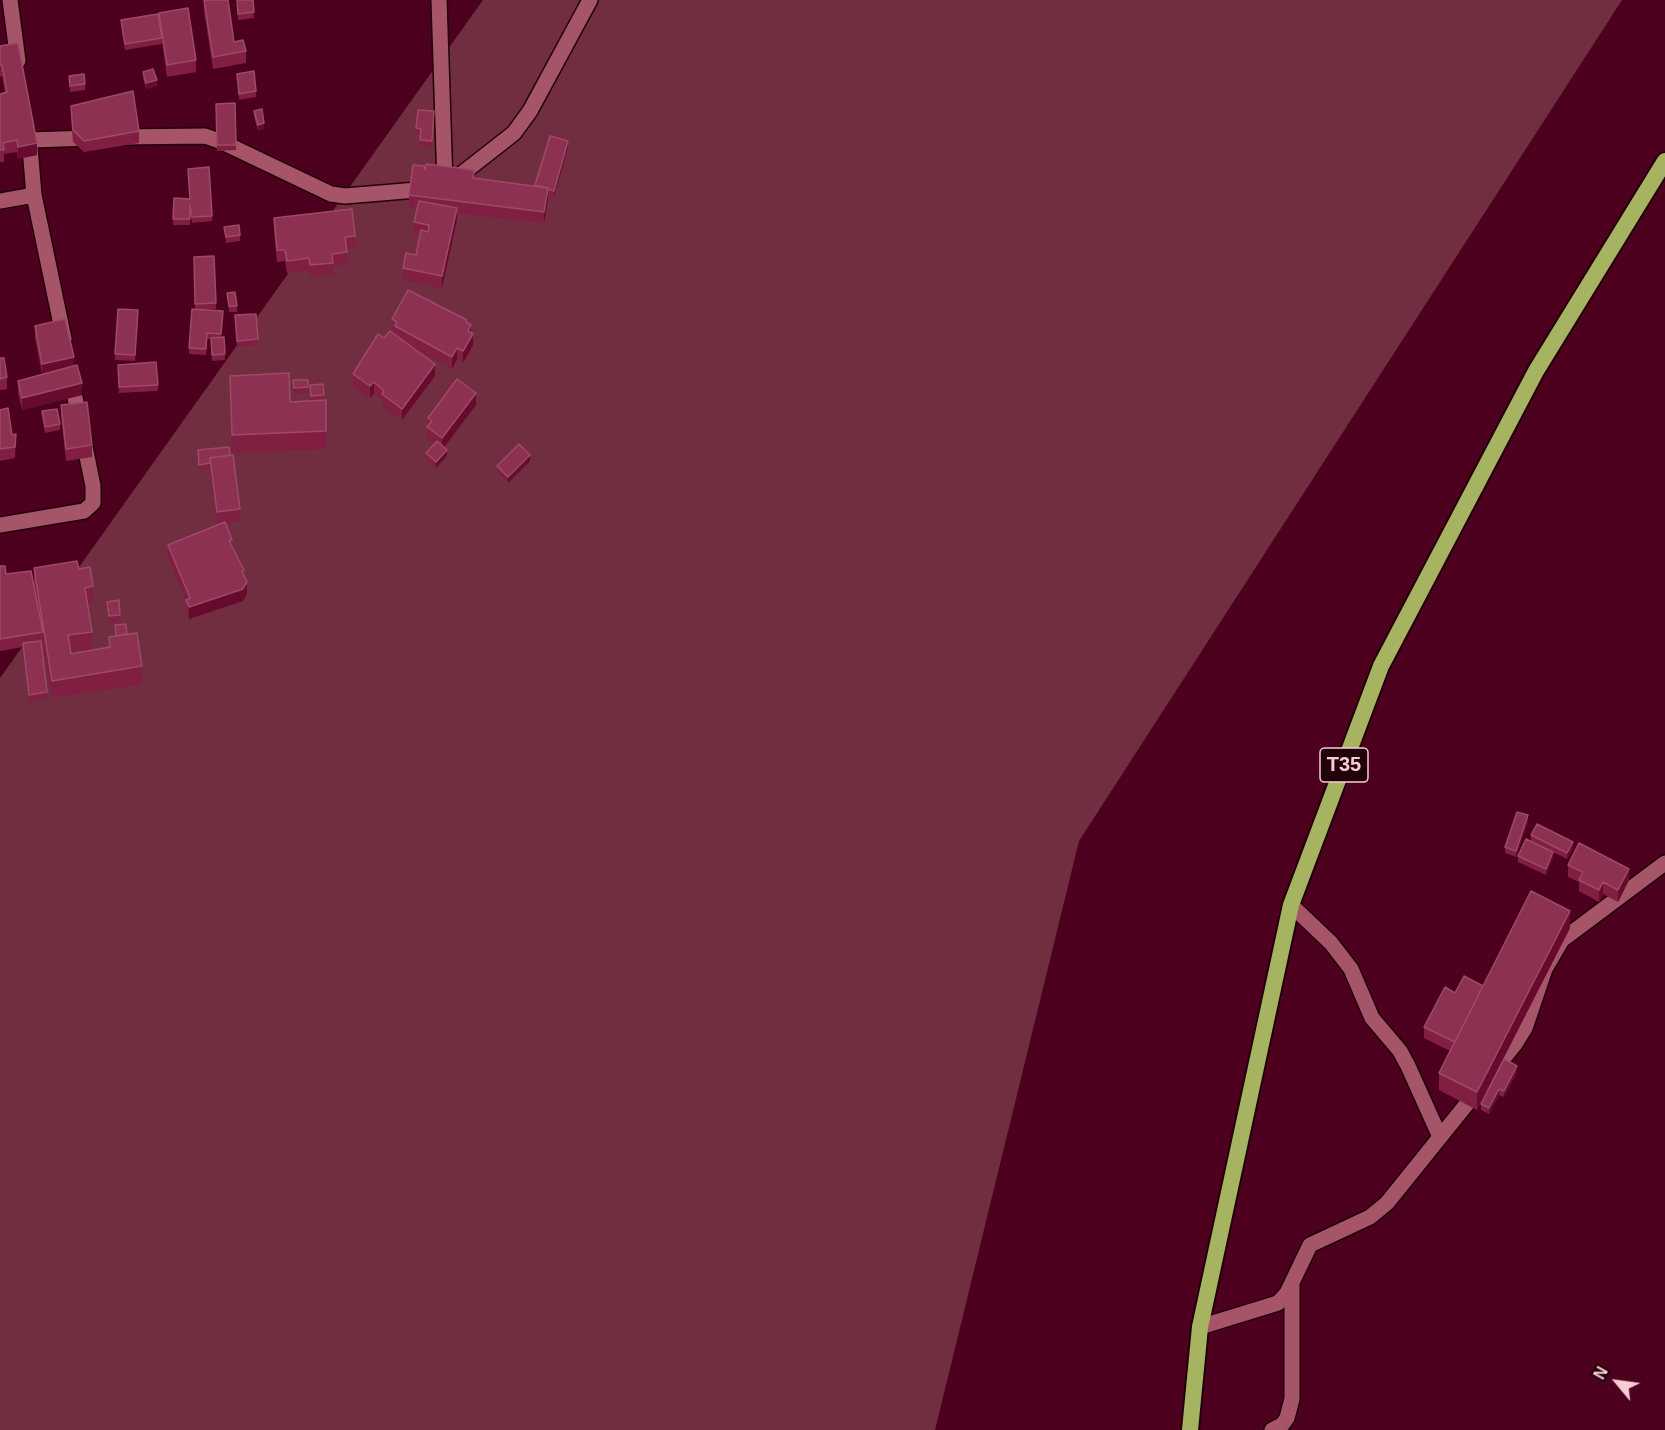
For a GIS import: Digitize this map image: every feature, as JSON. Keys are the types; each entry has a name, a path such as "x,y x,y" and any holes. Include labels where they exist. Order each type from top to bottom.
{"highway":[{"name":"T35","path":"1190,1430 1200,1328 1291,905 1381,666 1536,370 1665,161"}],"street":[{"path":"10,0 21,81"},
{"path":"439,0 446,187"},
{"path":"29,140 193,134 222,141 331,194 345,196 446,187 514,134 530,111 590,0"},
{"path":"0,525 84,511 93,503 94,495 34,195 26,116"},
{"path":"0,201 34,195"},
{"path":"1200,1328 1278,1303 1287,1293 1310,1245 1378,1212 1388,1203 1515,1044 1525,1028 1545,969 1562,940 1665,863"},
{"path":"1291,905 1331,943 1351,969 1372,1018 1400,1051 1408,1066 1440,1137"},
{"path":"1272,1430 1282,1425 1287,1418 1292,1399 1292,1282"}],"shaded area":[{"path":"483,0 1622,0 1079,841 935,1430 0,1430 0,678"}],"building":[{"path":"204,0 228,0 234,42 243,40 246,51 213,57"},
{"path":"237,0 253,0 254,12 238,14"},
{"path":"188,8 196,60 167,65 159,13"},
{"path":"158,14 162,38 125,44 121,20"},
{"path":"18,43 37,143 18,147 17,140 3,143 4,150 0,150 0,94 7,92 2,65 0,65 0,46"},
{"path":"153,69 157,80 146,83 143,72"},
{"path":"254,71 256,91 239,94 237,74"},
{"path":"84,74 85,84 70,86 69,76"},
{"path":"133,91 139,131 84,141 73,130 71,106"},
{"path":"235,103 236,145 217,145 216,104"},
{"path":"262,109 264,123 258,125 254,111"},
{"path":"418,110 434,111 432,141 420,140 421,129 416,128"},
{"path":"550,136 568,141 554,191 535,185"},
{"path":"426,164 474,170 473,178 548,188 544,212 409,195 413,165 424,166 425,170"},
{"path":"209,167 212,216 192,217 190,205 190,219 173,219 174,198 190,199 188,169"},
{"path":"419,201 457,208 442,276 403,268 406,253 416,255 421,230 428,232 429,225 414,222"},
{"path":"352,209 355,236 345,237 347,252 332,254 333,263 310,265 309,258 287,261 285,250 277,250 274,218"},
{"path":"239,225 240,235 226,237 224,227"},
{"path":"214,256 216,303 195,304 194,257"},
{"path":"408,290 467,320 466,322 471,325 468,331 473,334 463,351 457,348 452,357 395,326 397,322 392,319"},
{"path":"235,292 237,306 229,306 227,293"},
{"path":"118,309 138,310 135,355 115,354"},
{"path":"192,309 223,311 221,334 207,333 206,349 189,348"},
{"path":"256,314 258,339 237,341 235,315"},
{"path":"65,319 74,357 42,364 35,326"},
{"path":"390,331 435,364 402,409 382,394 384,391 374,382 370,386 353,374 378,334 384,338"},
{"path":"224,337 225,354 212,355 211,338"},
{"path":"0,358 4,358 7,377 0,379"},
{"path":"156,362 158,385 119,387 118,365"},
{"path":"77,365 82,383 22,398 18,381"},
{"path":"289,373 290,402 326,400 326,431 232,435 230,376"},
{"path":"457,379 476,393 442,438 427,427 432,421 428,418"},
{"path":"293,380 308,380 308,387 294,388"},
{"path":"323,384 324,395 311,396 310,385"},
{"path":"87,402 92,445 66,449 61,405"},
{"path":"8,408 12,435 16,434 15,447 0,449 0,410"},
{"path":"57,409 60,424 45,427 42,411"},
{"path":"437,441 447,450 436,462 426,453"},
{"path":"519,444 530,455 508,477 497,466"},
{"path":"229,447 230,455 210,458 210,463 199,465 198,450"},
{"path":"233,455 240,509 217,512 210,458"},
{"path":"225,522 232,540 229,541 244,570 242,571 247,582 243,589 189,607 186,600 190,598 168,545"},
{"path":"77,561 79,569 90,567 93,586 85,588 92,632 68,635 71,654 110,647 109,637 137,633 142,666 52,681 34,568"},
{"path":"0,566 5,566 6,574 31,571 43,632 0,639"},
{"path":"119,600 120,615 109,616 107,602"},
{"path":"126,624 127,634 116,636 115,625"},
{"path":"41,641 47,692 29,695 23,643"},
{"path":"1517,812 1528,815 1516,851 1505,847"},
{"path":"1537,824 1573,842 1567,853 1531,835"},
{"path":"1526,839 1553,852 1546,869 1518,856"},
{"path":"1579,843 1629,869 1618,890 1603,882 1599,890 1579,880 1583,872 1568,865"},
{"path":"1531,891 1570,911 1477,1092 1439,1073"},
{"path":"1464,976 1483,986 1455,1042 1424,1027 1445,987 1455,993"},
{"path":"1504,1059 1517,1066 1504,1091 1499,1089 1489,1108 1481,1104"}]}
